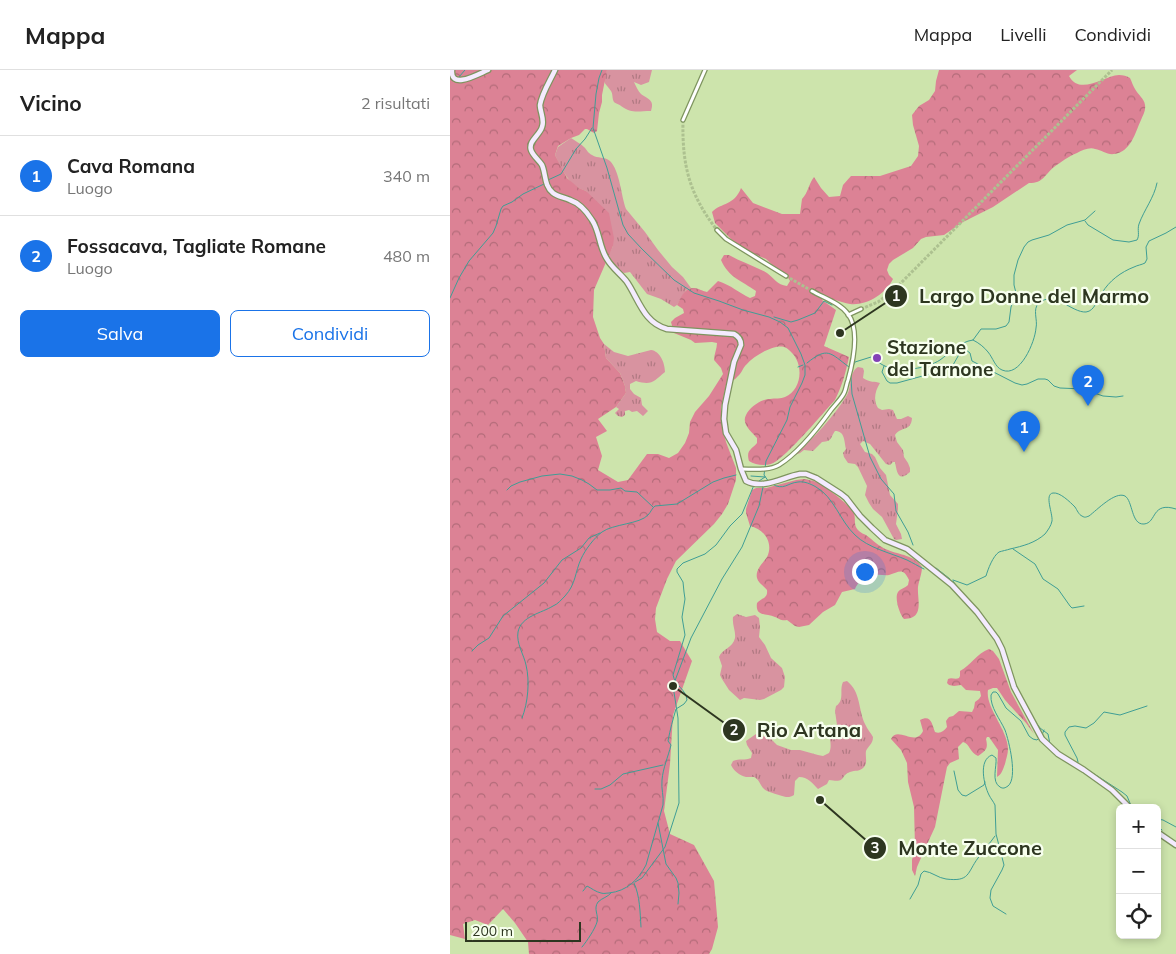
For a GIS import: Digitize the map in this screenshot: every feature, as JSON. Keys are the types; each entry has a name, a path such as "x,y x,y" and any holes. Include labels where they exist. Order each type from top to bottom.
{"street":[{"path":"452,70 451,74 456,80 463,80 488,70"},
{"path":"555,70 540,104 543,126 530,146 531,151 541,165 548,188 556,195 570,199 580,205 592,220 606,259 628,284 652,323 667,330 734,334 737,336 741,343 734,362 724,418 726,433 736,450 744,478 748,483 754,484 766,484 800,474 816,478 846,498 860,516 885,540 907,549 952,586 977,612 1002,649 1014,687 1042,739 1058,754 1112,790 1126,804"},
{"path":"683,120 705,70"},
{"path":"716,230 786,276"},
{"path":"741,469 778,466 817,428 844,395 855,346 852,321 840,306 812,292"},
{"path":"848,315 860,309"},
{"path":"1161,835 1176,845"}],"green space":[{"path":"450,70 607,70 597,131 594,133 585,129 579,135 558,146 555,155 567,178 586,191 609,213 614,238 613,246 594,290 593,317 604,344 606,358 620,373 625,386 626,393 616,407 598,419 607,431 596,437 602,456 598,470 618,482 628,480 647,454 658,454 669,458 678,453 685,443 689,433 690,422 695,412 709,396 723,374 721,368 714,360 717,343 695,343 674,333 671,322 684,313 683,309 677,305 685,291 697,288 707,292 718,281 750,298 755,296 756,291 727,271 721,260 724,255 729,255 767,273 781,284 787,286 790,281 787,276 766,259 745,250 715,223 712,212 735,198 741,188 753,203 782,214 800,214 802,199 814,177 829,197 840,196 843,185 851,176 880,176 911,166 918,156 919,146 912,115 919,106 929,100 935,91 939,70 1077,70 1069,76 1074,82 1085,85 1122,75 1130,78 1144,103 1143,115 1132,141 1125,150 1111,154 1093,148 1081,151 1054,167 1038,182 1029,183 993,207 963,222 944,235 921,239 913,248 889,264 887,270 893,279 886,290 869,301 850,304 822,298 822,300 836,310 824,346 849,357 845,374 835,400 794,446 777,461 763,465 749,461 749,452 757,443 757,438 748,428 745,418 750,409 756,404 767,399 783,398 795,389 800,371 793,354 784,347 775,347 764,351 750,361 737,377 726,385 721,408 721,420 726,442 736,468 736,480 728,504 722,514 676,561 656,608 655,619 657,632 670,641 680,641 692,661 673,715 670,764 664,811 670,834 694,845 714,881 718,927 709,954 529,954 528,942 503,909 488,925 475,920 463,924 465,939 450,935"},
{"path":"607,70 652,70 649,82 641,85 634,82 640,93 651,102 651,111 632,111 614,102 612,92 604,82"},
{"path":"571,138 596,157 610,161 618,177 626,209 691,288 686,290 674,307 661,299 647,294 630,272 624,273 615,266 608,256 613,246 586,191 570,181 555,155 558,147"},
{"path":"604,344 614,352 628,356 651,350 661,358 665,372 658,378 649,383 636,381 630,384 630,389 641,398 642,405 648,411 643,416 637,411 632,412 629,410 625,411 625,415 622,417 615,413 619,409 616,407 626,393 625,386 620,373 606,358"},
{"path":"858,367 863,368 863,378 880,383 875,396 878,408 893,410 897,419 908,416 912,418 908,427 897,432 895,435 910,468 910,472 906,475 899,475 895,462 890,465 886,464 870,444 863,441 860,444 865,452 875,457 886,475 890,495 898,504 896,524 902,539 894,539 882,517 869,503 865,495 867,486 858,467 855,464 848,463 844,457 843,453 846,449 841,433 835,431 830,440 822,442 813,451 804,450 795,455 836,412 849,391 853,372"},
{"path":"804,479 820,484 848,506 854,513 855,525 860,532 885,549 906,556 919,563 922,567 922,572 918,587 918,607 915,616 904,619 899,610 897,595 899,591 908,585 909,580 903,572 876,575 869,580 864,580 857,584 855,589 842,592 835,605 823,612 809,625 799,627 787,620 759,613 757,603 766,596 767,590 758,580 757,572 767,557 769,547 763,533 750,526 746,513 752,490"},
{"path":"737,614 746,617 755,615 759,618 759,637 771,658 782,668 785,677 784,687 764,699 744,698 740,700 729,690 720,675 722,666 719,657 734,641 733,617"},
{"path":"989,649 999,659 1011,692 1034,734 997,688 988,690 990,704 1007,742 1008,753 1003,770 997,777 998,750 989,737 986,739 986,749 978,756 963,742 958,747 959,759 950,763 947,767 935,827 917,867 915,876 912,870 915,847 914,807 908,782 907,763 901,750 891,739 896,734 919,736 923,731 920,720 924,718 931,721 937,733 947,727 946,721 949,717 959,711 972,712 975,702 981,696 980,691 966,690 961,685 949,685 947,683 948,679 959,678 960,671 981,653"},
{"path":"847,681 855,690 865,724 873,737 866,751 866,763 862,769 852,771 839,781 829,780 827,784 818,789 807,779 799,777 795,781 794,795 787,797 766,790 756,778 743,776 734,769 731,765 733,761 751,758 752,753 746,741 756,734 770,738 777,745 791,750 800,750 823,756 829,753 831,730 837,725 836,706 841,698 843,682"}],"waterway":[{"path":"459,77 465,70"},
{"path":"602,70 596,94 593,128 607,168 623,225 628,234 674,280 694,293 780,322 788,328 801,354 805,365 805,375 790,407 787,420 766,461 764,475 769,482"},
{"path":"548,180 561,174 576,149 592,128"},
{"path":"1085,221 1088,225 1113,240 1129,242 1137,240 1139,224 1154,194 1157,183"},
{"path":"450,298 469,261 493,233 503,206 544,184"},
{"path":"913,545 896,511 894,494 881,479 870,457 852,394 851,378 855,362 871,357 893,369 906,370 921,367 935,363 959,345 973,340 981,329 996,329 1006,326 1009,322 1011,307 1016,293 1014,275 1024,247 1032,240 1049,235 1067,225 1085,220 1095,211"},
{"path":"973,340 990,354 1000,369 1009,371 1015,369 1030,350 1033,342 1036,308 1039,303 1051,299 1081,311 1089,311 1116,277 1129,269 1145,263 1147,259 1146,247 1149,241 1176,227"},
{"path":"774,317 791,322 815,313 824,301 832,305"},
{"path":"884,366 882,372 887,381 897,383 948,369 953,365 961,351 966,350 970,353 972,361 1015,383 1022,385 1038,379 1045,379 1060,388 1083,389 1103,396 1123,396"},
{"path":"807,363 820,354 829,353 849,367"},
{"path":"798,367 803,365"},
{"path":"507,490 520,482 542,476 560,474 582,480 597,490 621,488 625,491 637,492 653,507"},
{"path":"522,718 526,706 528,685 526,665 518,640 520,627 527,619 555,605 565,596 569,591 587,548 593,541 607,529 644,518 655,506 677,504 713,482 736,475"},
{"path":"751,476 765,477"},
{"path":"759,481 765,477"},
{"path":"772,484 783,487 800,482 814,486 828,497 845,523 860,540 924,569"},
{"path":"583,891 587,886 603,893 621,890 636,880 646,865 663,805 662,780 671,745 668,741 676,709 687,700 685,693 673,675 685,635 682,617 685,599 683,582 677,569 683,563 705,554 716,545 742,514 754,485"},
{"path":"635,882 642,878 665,847 679,803 678,718 673,686 691,638 722,579 742,547 759,506 763,487"},
{"path":"953,580 967,585 986,576 989,566 999,552 1029,544 1045,534 1052,521 1049,497 1053,493 1065,498 1075,507 1080,515 1085,517 1111,499 1121,495 1128,499 1134,517 1140,523 1148,523 1158,510 1162,508 1176,509"},
{"path":"472,651 489,638 503,616 544,583 562,560 581,548 589,538 600,533"},
{"path":"1013,549 1035,564 1043,579 1058,589 1072,608 1084,606"},
{"path":"936,568 950,579"},
{"path":"953,581 959,590"},
{"path":"982,615 989,624"},
{"path":"1006,914 993,906 990,898 991,890 1004,865 996,834 995,805 985,785 983,773 985,762 992,755 996,758 995,774 997,785 1000,787 1005,788 1008,786 1012,775 1007,735 992,704 991,695 993,692 998,694 1006,708 1021,721 1029,736 1037,740 1039,738"},
{"path":"1077,764 1077,758 1065,735 1069,727 1086,728 1094,723 1104,712 1120,715 1147,706"},
{"path":"1034,720 1048,734 1050,744"},
{"path":"1042,735 1044,730"},
{"path":"595,789 601,789 610,785 623,774 663,765"},
{"path":"1088,770 1127,796 1130,804"},
{"path":"954,771 958,790 962,795 966,796 984,785 985,782"},
{"path":"1161,820 1176,827"},
{"path":"658,823 666,864 678,883 678,904"},
{"path":"910,899 924,871 946,879 964,878 995,836"},
{"path":"634,883 639,899 641,927"},
{"path":"582,947 595,928 598,902 611,893"}],"tunnel":[{"path":"861,309 878,302 893,291 1112,70"},
{"path":"683,120 684,151 689,178 700,204 717,230"},
{"path":"786,276 812,291"}],"place":[{"name":"Largo Donne del Marmo","path":"840,333"},
{"name":"Stazione del Tarnone","path":"877,358"},
{"name":"Fossacava, Tagliate Romane","path":"1088,406"},
{"name":"Cava Romana","path":"1024,452"},
{"name":"Rio Artana","path":"673,686"},
{"name":"Monte Zuccone","path":"820,800"}]}
